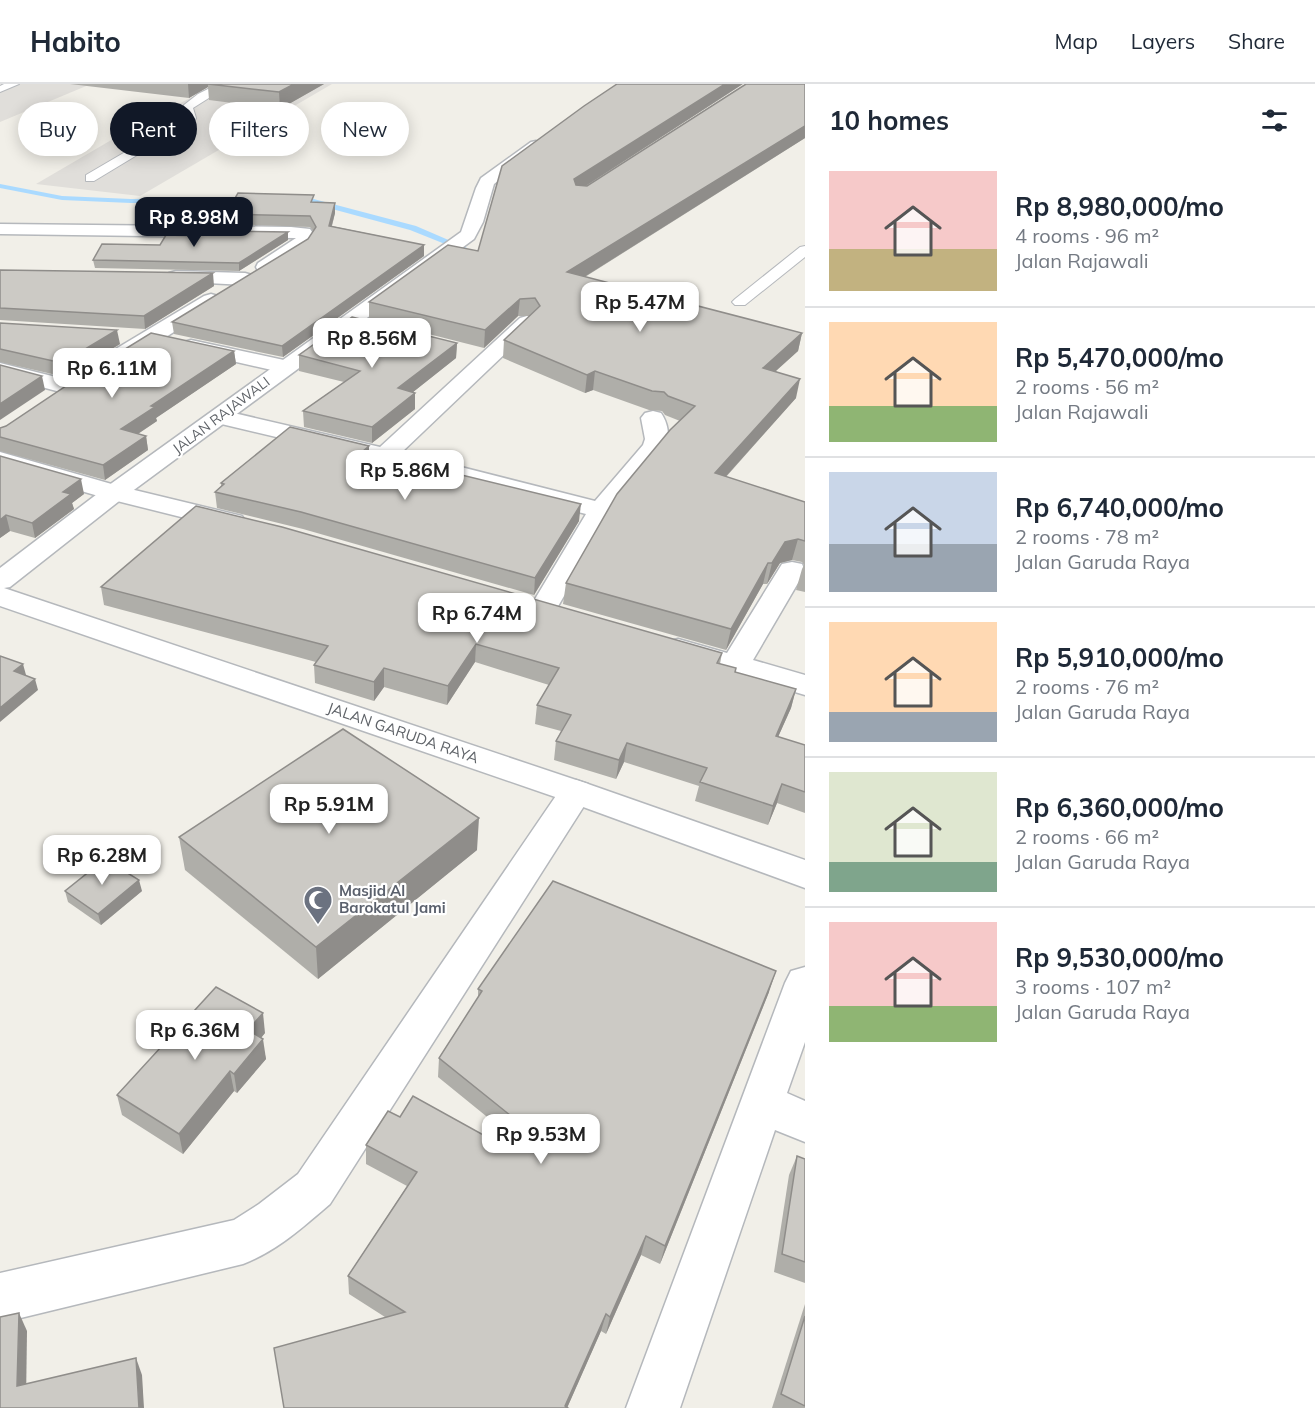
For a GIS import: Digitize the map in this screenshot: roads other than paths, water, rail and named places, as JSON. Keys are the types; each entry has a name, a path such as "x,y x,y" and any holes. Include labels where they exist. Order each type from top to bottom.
{"street":[{"name":"JALAN RAJAWALI","path":"0,581 114,493 221,417 285,367 357,325 468,235 476,223 483,189 487,181 545,139"},
{"path":"0,229 291,231 304,233 306,236 301,244 46,403"},
{"path":"155,277 245,279"},
{"path":"385,455 527,322"},
{"path":"122,334 151,337 285,367"},
{"path":"466,352 488,357"},
{"path":"0,369 84,378"},
{"path":"221,417 385,455 601,510"},
{"path":"543,608 601,510 654,447 657,439 653,418"},
{"path":"0,459 114,493 259,528"},
{"path":"735,664 792,570"},
{"name":"JALAN GARUDA RAYA","path":"0,596 576,792 805,874"},
{"path":"656,641 805,686"},
{"path":"0,1298 243,1241 276,1220 315,1189 576,792"},
{"path":"659,1406 805,983"},
{"path":"762,1103 805,1122"}],"lane":[{"path":"0,89 14,84"},
{"path":"90,178 191,118 188,107 202,96 226,84"},
{"path":"741,302 805,250"}],"waterway":[{"path":"0,186 62,198 131,201 252,200"},
{"path":"298,199 306,199 413,228 463,248"}],"place":[{"name":"Masjid Al Barokatul Jami","path":"318,926"}]}
